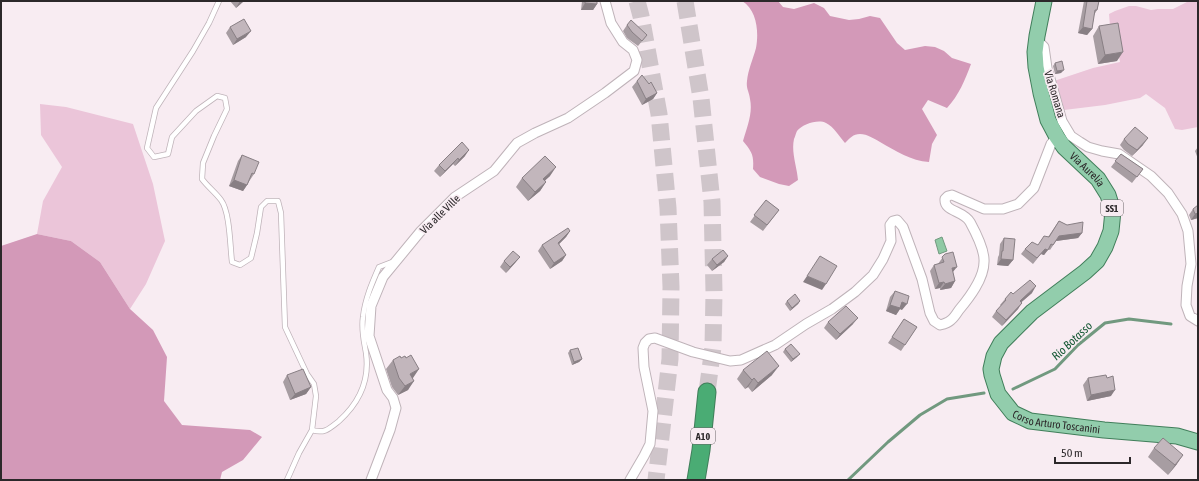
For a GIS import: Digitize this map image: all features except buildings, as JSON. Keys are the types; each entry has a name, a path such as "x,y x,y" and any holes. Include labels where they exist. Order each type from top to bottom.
{"highway":[{"name":"A10","path":"696,480 701,450 707,392"}],"main road":[{"name":"Via Aurelia","path":"1032,312 1085,272 1097,261 1112,231 1112,211 1108,195 1098,179 1064,147 1048,120 1036,67 1035,52 1044,1"},
{"name":"Corso Arturo Toscanini","path":"1032,312 1001,343 992,362 992,375 998,394 1013,413 1030,421 1104,430 1177,436 1198,442"}],"street":[{"name":"Via alle Ville","path":"370,480 390,430 396,408 369,336 371,306 383,277 420,232 455,197 494,171 517,143 535,132 568,118 634,71 637,60 633,50 623,42 611,23 605,1"},
{"name":"Via Romana","path":"1036,42 1044,47 1047,68 1062,121 1072,136 1088,147 1118,154 1152,176 1168,193 1182,214 1188,231 1192,264 1187,286 1186,305 1190,316 1198,321"},
{"path":"630,480 650,444 653,410 644,367 643,348 649,339 655,338 693,352 730,361 741,360 775,345 806,324 832,310 855,292 873,275 883,259 891,241 890,225 893,221 897,220 906,232 922,279 930,313 934,321 940,325 951,320 967,301 982,276 984,262 981,244 969,220 961,213 947,208 945,200 948,196 952,195 984,209 1003,209 1018,204 1034,188 1051,144 1057,137"}],"lane":[{"path":"219,1 194,51 156,108 148,148 154,157 168,154 172,137 196,111 217,96 225,98 227,109 203,163 202,179 222,201 228,217 232,262 240,265 251,258 261,207 267,200 278,201 282,213 285,327 307,374 314,384 316,396 312,430 299,453 287,480"},
{"path":"312,430 319,433 329,430 345,415 362,392 366,378 366,355 362,332 363,316 368,294 379,267 398,259"}],"shaded area":[{"path":"742,1 778,1 783,7 794,9 814,3 824,8 830,16 849,20 870,16 880,18 897,43 905,50 925,46 935,47 944,51 952,58 971,64 958,93 947,108 928,100 922,109 937,135 932,144 929,162 910,158 865,135 855,135 845,143 829,125 823,122 815,122 800,128 794,139 793,144 798,180 789,186 760,177 753,169 752,154 743,141 751,110 747,86 749,69 756,48 757,28 751,10"},
{"path":"1189,1 1198,1 1198,127 1182,130 1175,129 1165,108 1146,94 1140,98 1105,105 1064,110 1054,81 1093,68 1120,62 1114,30 1110,26 1109,14 1129,6 1136,6 1151,10 1173,9"},
{"path":"40,104 66,107 133,124 153,184 165,241 146,284 130,309 100,262 71,241 37,234 43,201 62,167 41,135"},
{"path":"37,234 71,241 100,262 130,309 153,330 167,357 164,401 182,425 250,430 262,437 243,460 222,472 220,480 1,480 1,246"},
{"path":"942,237 947,251 939,254 935,240"}],"waterway":[{"name":"Rio Botasso","path":"1013,389 1055,369 1078,345 1105,323 1129,319 1171,324"},
{"name":"Rio Botasso","path":"848,480 888,442 920,415 947,399 984,393"}],"tunnel":[{"path":"637,1 659,114 668,208 671,287 670,359 656,480"},
{"path":"685,1 701,98 712,202 714,292 713,347 707,392"}]}
